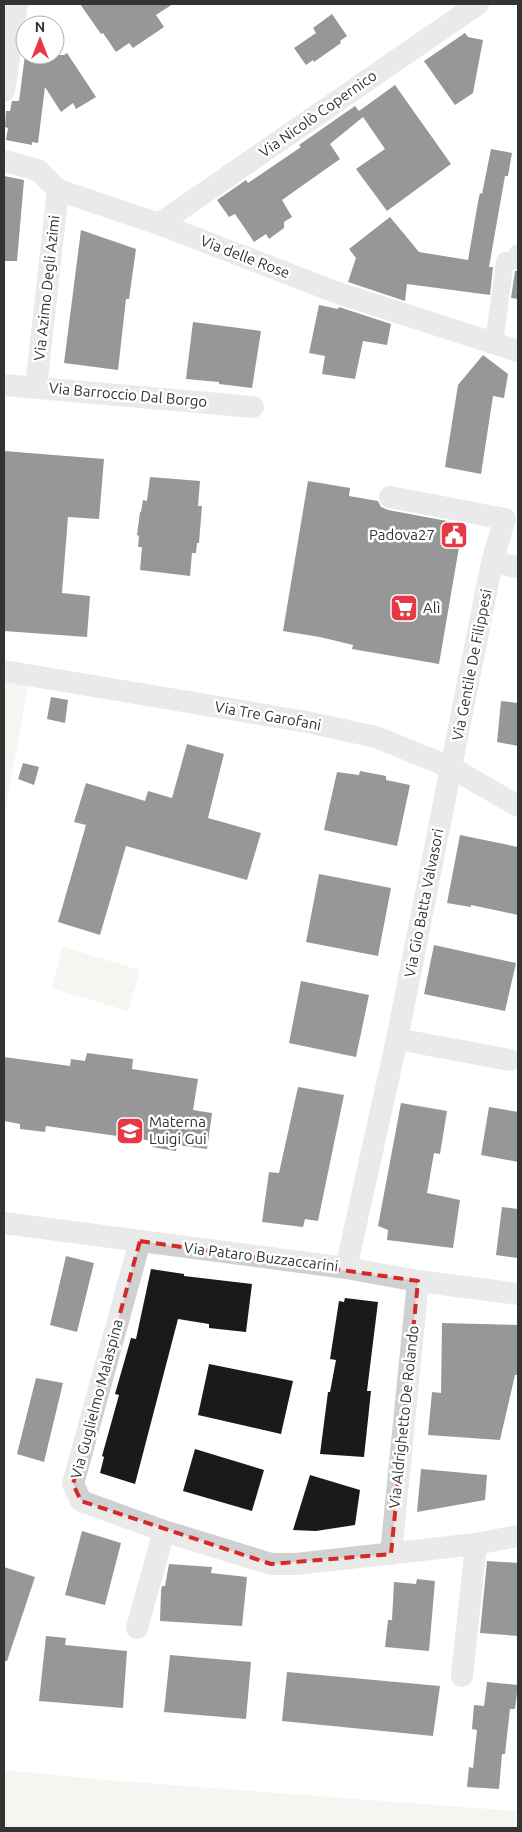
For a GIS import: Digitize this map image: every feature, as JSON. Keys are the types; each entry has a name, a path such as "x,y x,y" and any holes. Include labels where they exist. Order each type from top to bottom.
{"street":[{"path":"4,91 17,4"},
{"name":"Via Nicolò Copernico","path":"159,224 478,4"},
{"name":"Via delle Rose","path":"4,161 38,170 58,190 159,224 338,293 518,351"},
{"name":"Via Azimo Degli Azimi","path":"36,387 58,190"},
{"path":"494,343 506,261 518,257"},
{"name":"Via Barroccio Dal Borgo","path":"4,385 252,407"},
{"name":"Via Gentile De Filippesi","path":"390,497 505,520 492,562 452,768"},
{"path":"492,562 518,566"},
{"name":"Via Tre Garofani","path":"4,671 307,722 376,737 452,768 518,806"},
{"name":"Via Gio Batta Valvasori","path":"346,1268 397,1039 452,768"},
{"path":"397,1039 510,1060"},
{"name":"Via Pataro Buzzaccarini","path":"4,1223 346,1268 418,1281 518,1294"},
{"name":"Via Guglielmo Malaspina","path":"140,1241 73,1484 81,1502 271,1564 296,1564 391,1554 476,1544 518,1536"},
{"name":"Via Aldrighetto De Rolando","path":"391,1554 418,1281"},
{"path":"137,1628 164,1530"},
{"path":"462,1676 476,1544"}],"highlighted area":[{"path":"140,1241 418,1281 391,1554 271,1564 81,1501 73,1484"}],"shaded area":[{"path":"4,682 28,686 4,819"},
{"path":"63,947 140,970 128,1011 51,988"},
{"path":"4,1770 106,1780 518,1811 518,1828 4,1828"}],"building":[{"path":"80,4 173,4 156,15 164,27 133,48 129,43 116,52"},
{"path":"332,14 347,36 340,41 341,43 314,62 313,60 306,65 294,48 316,33 313,28"},
{"path":"465,33 468,37 483,40 473,93 455,105 424,61"},
{"path":"67,53 96,97 76,109 73,103 61,112 45,87 38,143 32,142 32,145 6,140 8,128 5,127 6,111 10,111 12,101 19,101 24,65 65,65 65,54"},
{"path":"395,85 451,164 387,211 356,169 385,149 363,117 330,144 340,159 282,200 292,217 284,222 284,228 269,239 266,234 254,242 235,214 229,217 217,200 246,180 248,183 301,147 299,145 355,106 359,111"},
{"path":"491,149 512,153 508,176 505,176 489,267 493,267 490,295 407,284 405,301 348,282 356,258 349,249 390,217 419,252 468,260 478,202 480,193 482,194"},
{"path":"4,176 24,180 17,261 4,261"},
{"path":"81,230 136,249 129,299 126,299 118,370 64,363"},
{"path":"515,271 518,271 518,299 511,298"},
{"path":"319,305 338,309 339,307 391,324 387,345 363,341 355,379 322,374 325,356 309,353"},
{"path":"193,322 261,331 252,388 186,379"},
{"path":"483,355 508,374 504,398 493,396 481,474 445,467 458,385"},
{"path":"4,451 104,459 99,519 68,517 62,593 90,596 87,637 4,631"},
{"path":"150,477 200,481 198,506 202,506 199,543 197,543 196,553 192,553 190,576 140,570 142,547 138,547 139,536 137,535 143,500 147,501"},
{"path":"308,481 350,488 349,496 378,501 381,507 388,510 463,524 439,664 352,649 353,645 283,631"},
{"path":"51,697 68,700 65,723 47,719"},
{"path":"501,701 518,703 518,746 497,742"},
{"path":"187,744 224,754 208,818 261,833 247,880 126,846 100,935 58,922 86,825 74,822 86,783 145,801 148,791 172,798"},
{"path":"23,763 39,767 34,785 18,779"},
{"path":"360,771 386,776 386,780 410,785 397,846 324,830 337,772 359,775"},
{"path":"460,835 518,847 518,915 471,905 471,907 447,903"},
{"path":"319,874 391,888 378,956 306,942"},
{"path":"434,945 516,963 505,1011 424,994"},
{"path":"301,981 369,995 356,1057 289,1043"},
{"path":"87,1053 133,1059 132,1069 198,1079 193,1110 212,1113 207,1149 177,1145 176,1151 152,1147 153,1141 46,1126 45,1132 20,1129 20,1124 4,1121 4,1057 70,1066 71,1059 85,1061"},
{"path":"298,1087 344,1095 318,1221 305,1219 303,1227 262,1222 269,1172 279,1173"},
{"path":"401,1103 447,1111 440,1154 434,1153 427,1193 460,1200 453,1248 387,1240 388,1230 378,1226"},
{"path":"489,1107 518,1112 518,1162 481,1155"},
{"path":"502,1207 518,1209 518,1258 496,1255"},
{"path":"66,1256 94,1263 77,1332 50,1325"},
{"path":"151,1269 184,1274 184,1276 252,1284 246,1332 209,1328 209,1324 178,1319 135,1484 100,1473 104,1457 102,1456 119,1395 115,1394 131,1338 136,1339"},
{"path":"345,1298 378,1302 367,1391 371,1391 364,1457 320,1454 328,1392 330,1392 336,1360 330,1359 339,1301 344,1302"},
{"path":"442,1323 518,1325 518,1375 515,1375 500,1440 428,1435 432,1392 441,1393"},
{"path":"209,1364 293,1381 281,1434 198,1415"},
{"path":"36,1378 63,1383 44,1462 17,1454"},
{"path":"195,1449 264,1470 252,1511 183,1491"},
{"path":"421,1469 487,1475 485,1500 417,1512"},
{"path":"310,1475 360,1490 355,1525 316,1531 293,1530"},
{"path":"82,1531 121,1543 105,1605 65,1595"},
{"path":"487,1561 518,1563 518,1636 480,1633"},
{"path":"169,1564 212,1567 211,1573 247,1577 242,1626 160,1621 161,1591 162,1586 165,1586"},
{"path":"4,1567 35,1577 7,1661 4,1661"},
{"path":"417,1579 435,1581 429,1651 385,1647 388,1620 392,1620 394,1582 416,1584"},
{"path":"46,1636 66,1638 65,1645 127,1651 123,1708 39,1701"},
{"path":"170,1655 251,1662 246,1719 164,1712"},
{"path":"287,1672 440,1686 433,1736 282,1721"},
{"path":"487,1682 518,1685 515,1709 510,1709 505,1754 502,1754 499,1789 467,1787 469,1767 473,1768 477,1730 472,1729 474,1705 484,1706"}],"place":[{"name":"Padova27","path":"454,535"},
{"name":"Alì","path":"404,608"},
{"name":"Materna Luigi Gui","path":"130,1131"}]}
